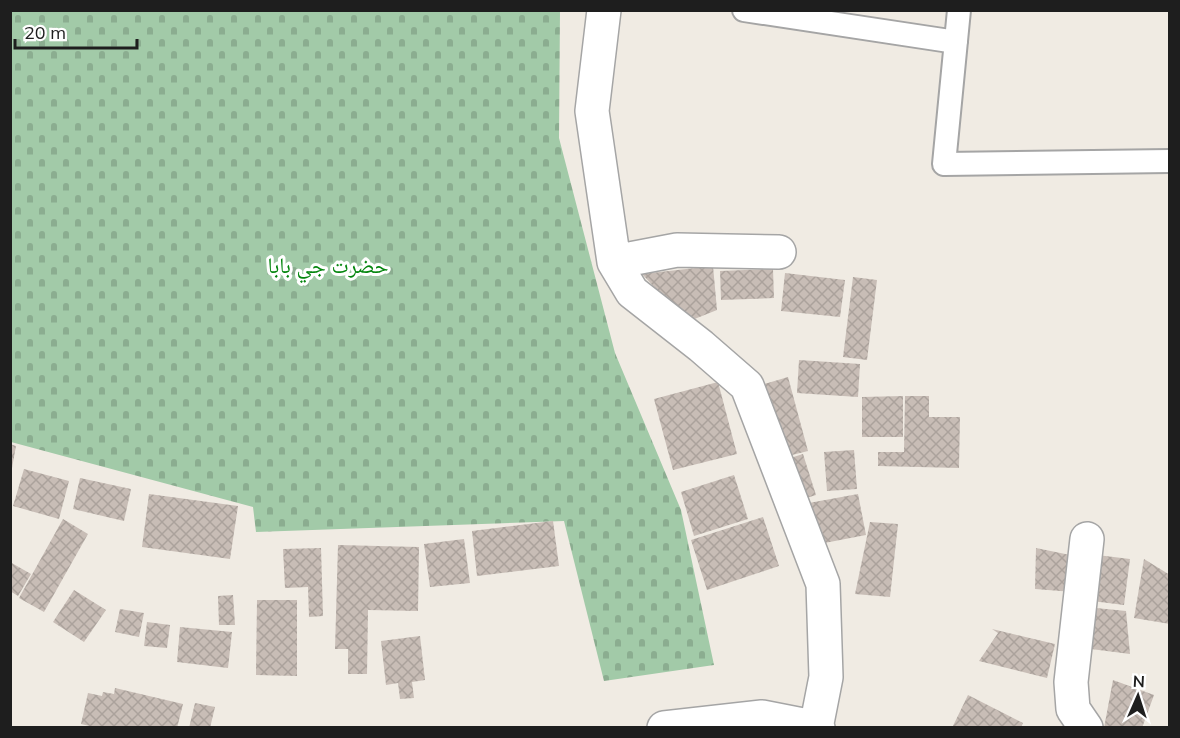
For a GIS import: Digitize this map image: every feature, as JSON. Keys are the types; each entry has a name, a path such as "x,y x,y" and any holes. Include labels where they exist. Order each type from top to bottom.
{"street":[{"path":"604,10 592,111 614,262 632,292 701,346 747,386 824,584 826,677 817,727 762,717 664,728"},
{"path":"614,262 677,250 779,252"},
{"path":"1086,728 1073,709 1071,682 1087,539"}],"lane":[{"path":"744,10 956,42"},
{"path":"959,10 944,164 1170,161"}],"green space":[{"name":"حضرت جي بابا","path":"10,11 560,11 559,138 615,353 681,510 714,665 604,681 564,521 256,532 253,507 11,442"}],"building":[{"path":"713,266 717,310 687,322 642,274"},
{"path":"773,269 774,298 721,300 720,271"},
{"path":"785,273 845,280 840,317 781,311"},
{"path":"853,277 877,280 867,360 843,357"},
{"path":"799,360 860,364 858,397 797,393"},
{"path":"788,377 808,451 780,458 761,385"},
{"path":"718,382 737,454 673,470 654,399"},
{"path":"903,396 903,437 862,437 862,397"},
{"path":"905,396 929,396 929,417 960,417 959,468 878,466 878,452 904,452"},
{"path":"10,444 16,446 12,468 10,467"},
{"path":"854,450 857,489 827,491 824,452"},
{"path":"803,454 816,495 797,501 784,460"},
{"path":"24,469 69,481 59,519 13,506"},
{"path":"734,475 748,519 694,536 681,492"},
{"path":"80,478 131,489 124,521 73,509"},
{"path":"149,494 238,506 230,559 142,547"},
{"path":"858,494 866,535 809,546 798,505"},
{"path":"763,517 779,566 707,590 691,540"},
{"path":"63,519 88,534 44,612 19,598"},
{"path":"553,521 559,566 477,576 472,531"},
{"path":"870,522 898,524 890,597 855,594"},
{"path":"464,539 470,583 430,587 424,544"},
{"path":"338,545 419,547 418,611 368,610 367,674 348,674 348,649 335,649"},
{"path":"321,548 323,616 309,617 308,587 285,588 283,549"},
{"path":"1036,548 1075,556 1073,592 1035,589"},
{"path":"1097,555 1130,559 1124,605 1092,601"},
{"path":"1144,559 1170,575 1170,624 1134,618"},
{"path":"10,562 31,574 18,596 10,591"},
{"path":"74,590 106,610 84,642 53,622"},
{"path":"233,595 235,625 219,625 218,596"},
{"path":"257,600 297,600 297,676 256,675"},
{"path":"1096,608 1126,611 1130,654 1091,649"},
{"path":"120,609 144,613 139,637 115,632"},
{"path":"147,622 170,625 167,648 144,646"},
{"path":"180,627 232,632 228,668 177,662"},
{"path":"992,629 1055,644 1047,678 979,661 998,633"},
{"path":"420,636 425,680 412,682 414,698 400,699 398,683 386,685 381,641"},
{"path":"1113,680 1154,695 1142,728 1104,728"},
{"path":"115,688 183,704 177,728 98,728 81,724 88,693 102,696 103,692 114,694"},
{"path":"968,695 1023,723 1021,728 952,728"},
{"path":"195,703 215,707 210,728 189,728"}]}
